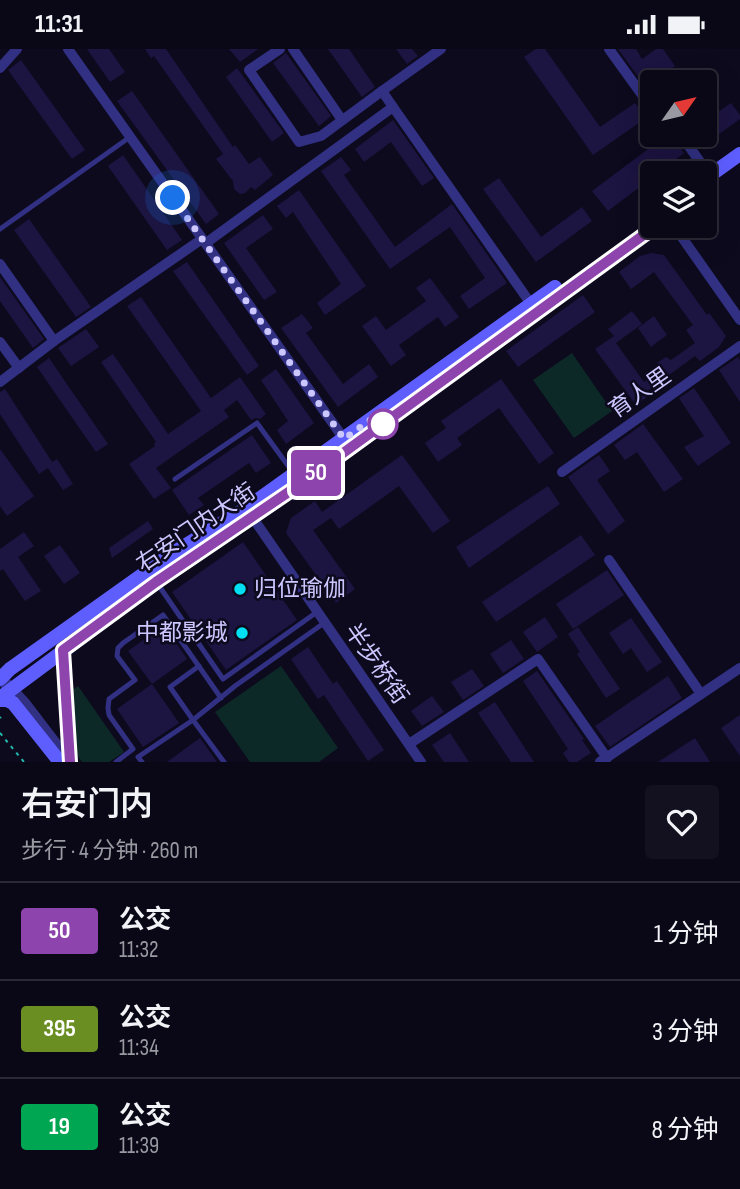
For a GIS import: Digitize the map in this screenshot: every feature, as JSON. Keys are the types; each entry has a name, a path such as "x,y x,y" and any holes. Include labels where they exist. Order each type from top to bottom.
{"main road":[{"path":"717,171 740,154"},
{"path":"717,182 740,166"},
{"name":"右安门内大街","path":"0,678 173,553 245,509 640,226"},
{"name":"右安门内大街","path":"4,696 156,582 253,518 640,238"},
{"path":"63,650 69,762"},
{"path":"4,696 13,703 60,762"}],"street":[{"path":"0,68 17,49"},
{"path":"68,49 344,439"},
{"path":"280,49 249,70 299,142 321,136 440,49"},
{"path":"293,49 342,120"},
{"path":"609,49 640,92"},
{"path":"382,91 531,304"},
{"path":"0,382 54,341 204,241 393,107"},
{"path":"682,238 740,320"},
{"path":"0,264 54,341"},
{"path":"0,342 19,368"},
{"name":"育人里","path":"562,472 740,346"},
{"name":"半步桥街","path":"253,518 421,762"},
{"path":"609,560 701,694"},
{"path":"409,744 538,659 604,760 740,668"},
{"path":"0,678 4,696 24,703 69,762"}],"lane":[{"path":"0,229 130,138"},
{"path":"176,479 257,423 294,474"},
{"path":"156,582 223,679 317,612"},
{"path":"221,698 163,615 122,643 118,649 117,656 135,680 110,699 109,715 140,759 324,623"},
{"path":"199,666 170,687 224,762"},
{"path":"116,762 133,750"}],"path":[{"path":"0,733 24,762"}],"green space":[{"path":"572,353 612,411 574,438 533,380"},
{"path":"281,666 338,748 319,762 250,762 215,712"},
{"path":"78,686 124,752 109,762 82,762 70,745 67,694"}],"building":[{"path":"87,49 109,49 125,72 110,82"},
{"path":"145,49 166,49 233,147 235,145 249,164 260,157 273,175 255,190 251,187 240,194 234,189 233,181 216,159 223,154 154,56 151,58"},
{"path":"229,49 258,49 240,62"},
{"path":"328,49 349,49 375,87 362,97"},
{"path":"396,49 412,49 418,56 407,64"},
{"path":"536,49 545,49 600,127 635,103 640,110 640,122 593,155 524,57"},
{"path":"618,49 636,49 642,59 656,49 663,49 675,66 669,70 640,70 640,79"},
{"path":"286,53 331,116 319,126 273,63"},
{"path":"21,60 85,150 72,159 8,70"},
{"path":"237,68 284,133 272,142 226,77"},
{"path":"132,91 219,214 206,224 117,101"},
{"path":"731,103 740,119 718,135 718,112"},
{"path":"393,120 434,178 422,186 391,142 364,162 355,149"},
{"path":"651,147 680,147 684,153 674,161 640,161 640,187 608,211 592,191"},
{"path":"123,155 182,240 167,250 108,166"},
{"path":"341,157 351,170 344,175 395,247 452,204 507,283 469,309 460,296 485,278 450,227 390,269 321,171"},
{"path":"499,178 541,237 582,207 592,221 536,262 483,189"},
{"path":"299,190 366,286 325,315 317,303 341,284 293,212 286,218 277,206"},
{"path":"263,215 273,229 246,248 277,292 264,300 224,243"},
{"path":"29,219 91,307 76,317 14,230"},
{"path":"651,253 664,255 707,315 709,313 726,336 719,347 700,361 695,356 646,392 647,397 636,405 595,349 614,336 608,329 632,311 642,324 616,343 644,382 661,369 657,363 666,357 671,360 695,343 686,330 693,325 654,272 631,289 619,272 640,256"},
{"path":"187,262 259,366 247,375 173,271"},
{"path":"0,277 44,339 33,348 0,301"},
{"path":"430,278 459,317 445,327 438,317 399,345 406,355 391,366 362,326 376,316 386,330 426,301 416,288"},
{"path":"583,295 595,312 518,367 506,351"},
{"path":"141,297 211,398 240,377 266,414 260,419 251,420 237,400 224,410 229,417 156,468 171,488 154,499 129,464 155,446 156,442 101,362 113,354 168,434 201,411 127,306"},
{"path":"302,314 313,328 306,333 343,384 369,364 378,377 338,407 281,328"},
{"path":"654,316 667,335 651,347 638,328"},
{"path":"86,329 99,347 71,366 58,348"},
{"path":"738,357 740,360 740,402 719,370"},
{"path":"49,358 108,444 96,452 37,367"},
{"path":"276,369 314,423 286,444 277,430 288,421 261,380"},
{"path":"501,379 554,453 539,464 499,408 457,438 462,445 438,462 425,443 446,428 441,421"},
{"path":"694,388 731,443 698,466 684,447 704,436 679,398"},
{"path":"5,389 52,462 57,459 73,484 63,490 48,468 39,474 0,414 0,392"},
{"path":"643,424 683,479 664,492 637,452 625,460 614,445"},
{"path":"252,435 271,463 256,473 249,463 198,498 204,505 189,515 172,490"},
{"path":"0,449 34,496 7,516 0,506"},
{"path":"402,455 450,521 433,533 399,486 339,529 331,518 313,530 355,589 336,603 286,533 291,518 315,501 322,512"},
{"path":"599,455 610,471 597,480 625,521 608,534 568,477"},
{"path":"548,486 560,504 469,568 456,547"},
{"path":"148,521 153,529 112,558 109,548"},
{"path":"24,532 34,546 18,557 41,591 25,601 3,569 0,571 0,549"},
{"path":"581,535 595,555 496,622 482,602"},
{"path":"243,542 297,620 226,670 172,592"},
{"path":"60,545 80,573 64,584 44,556"},
{"path":"607,570 624,595 573,629 556,604"},
{"path":"545,617 558,637 537,652 523,632"},
{"path":"631,618 662,662 647,672 631,648 623,654 609,633"},
{"path":"164,625 187,659 152,684 128,651"},
{"path":"578,627 620,689 606,698 577,654 580,652 568,634"},
{"path":"511,640 524,659 503,673 490,654"},
{"path":"308,647 333,684 337,681 384,750 368,761 324,695 318,699 291,659"},
{"path":"472,669 484,686 463,700 451,682"},
{"path":"537,671 591,753 577,762 569,762 563,753 568,749 523,681"},
{"path":"668,676 682,698 610,747 595,726"},
{"path":"152,684 179,723 143,747 117,709"},
{"path":"432,696 444,712 422,726 411,711"},
{"path":"495,702 534,762 511,762 478,713"},
{"path":"740,715 740,756 721,728"},
{"path":"450,733 469,762 444,762 432,745"},
{"path":"200,738 217,762 167,762"},
{"path":"695,738 710,762 658,762"}],"bus line":[{"name":"50","path":"70,762 63,650 156,582 253,518 640,238"}],"place":[{"name":"归位瑜伽","path":"240,589"},
{"name":"中都影城","path":"242,633"}],"route":[{"path":"173,198 344,439 376,416 383,424"}]}
